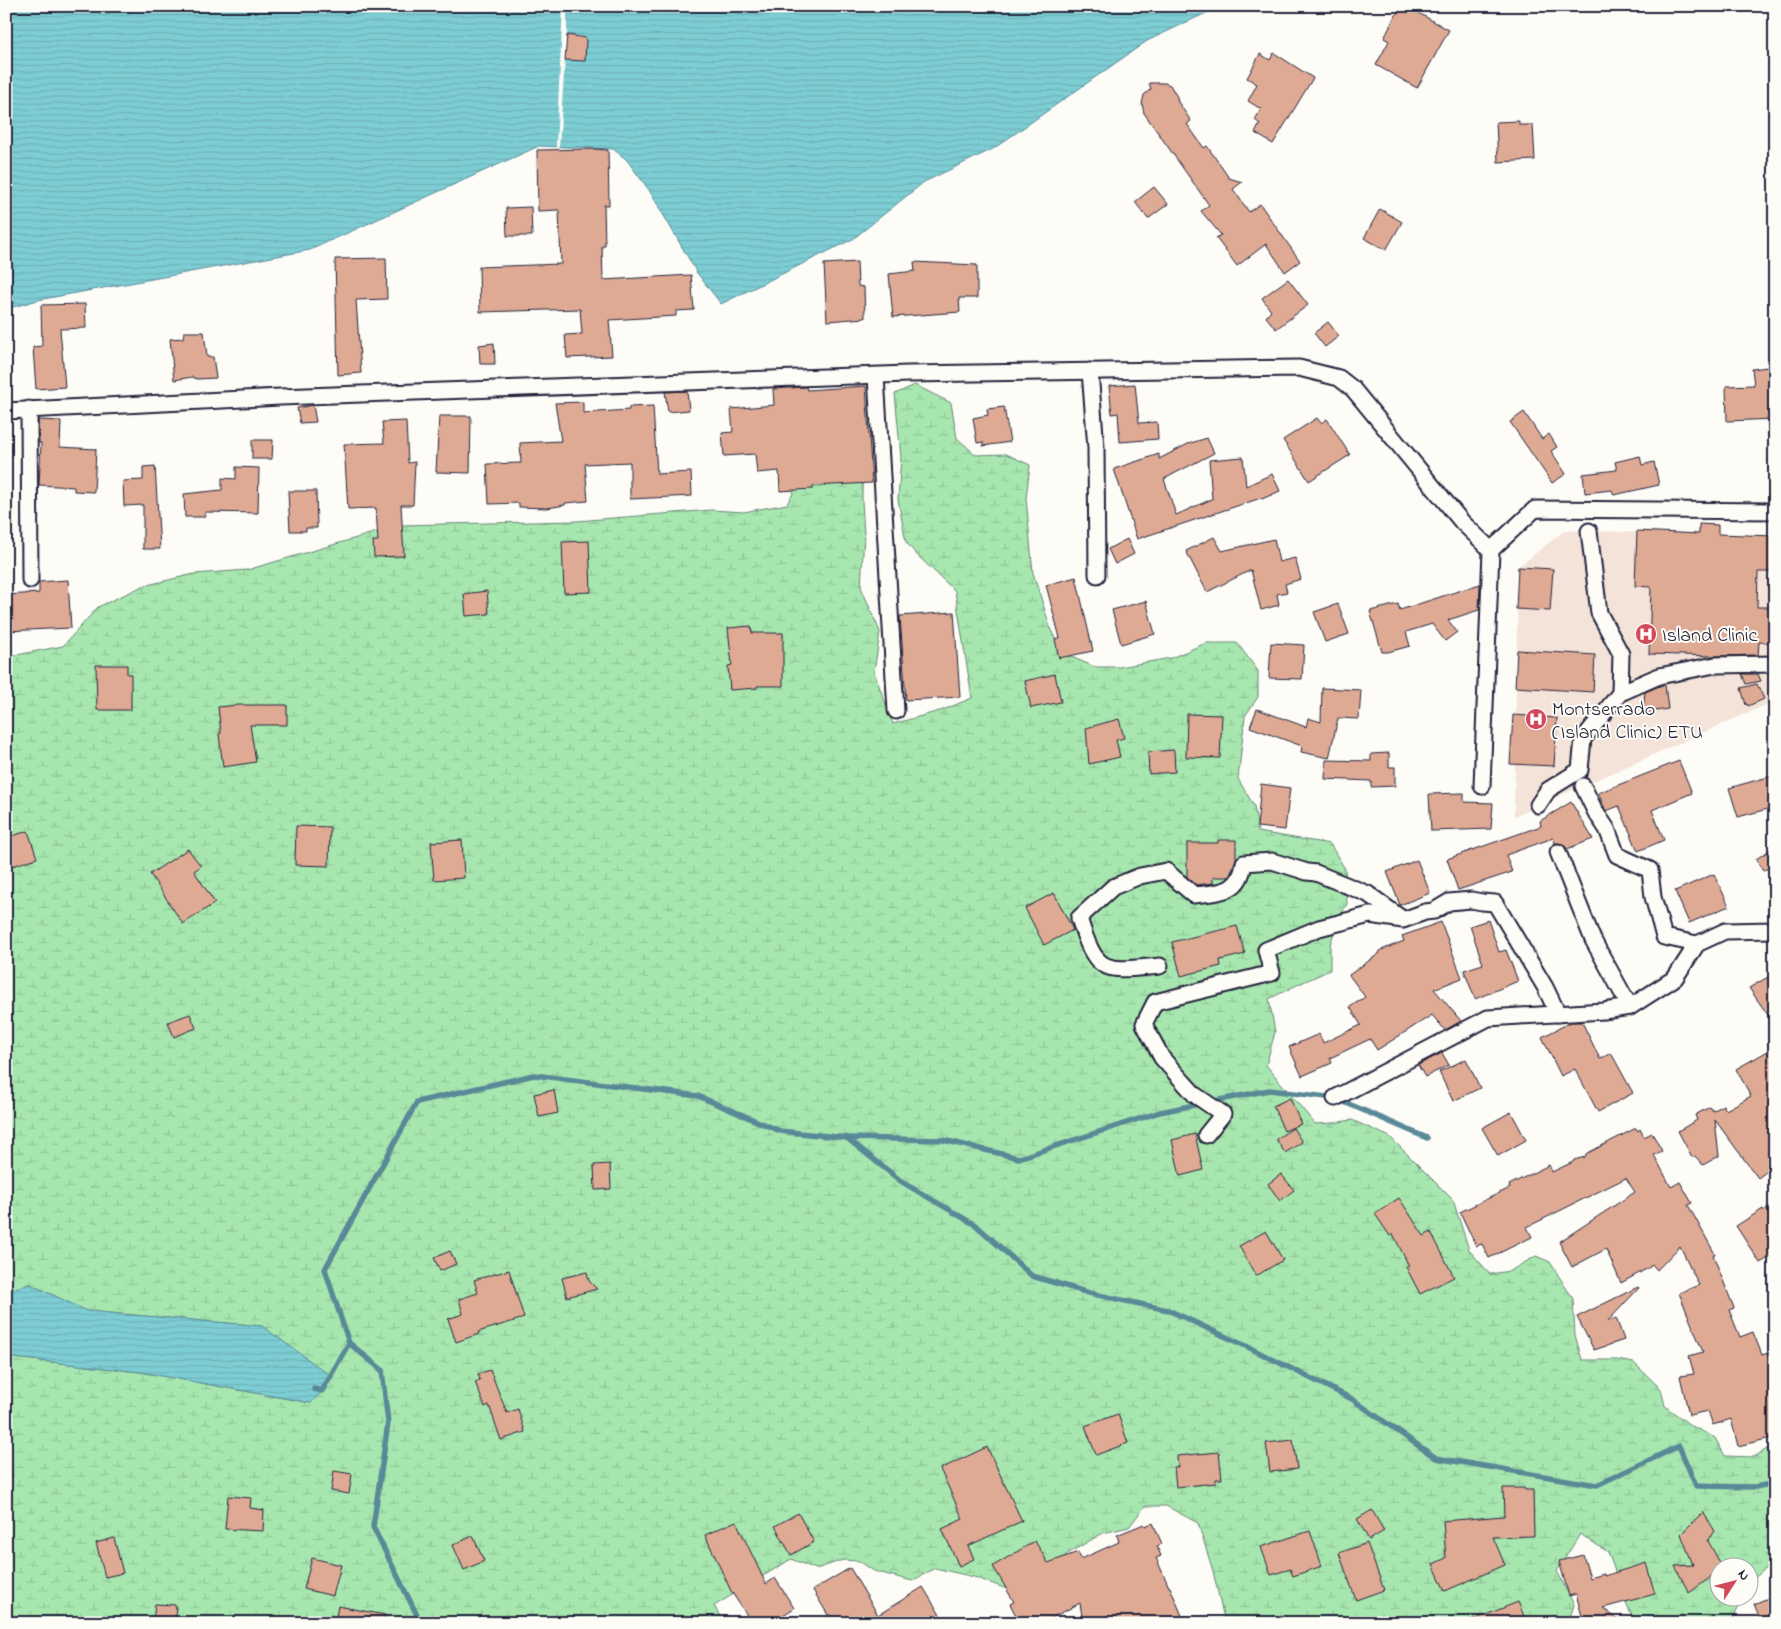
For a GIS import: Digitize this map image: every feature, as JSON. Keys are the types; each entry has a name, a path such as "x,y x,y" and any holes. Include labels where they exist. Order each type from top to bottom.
{"street":[{"path":"6,411 280,397 908,374 1300,368 1339,378 1353,389 1462,522 1491,550"},
{"path":"1090,370 1096,448 1097,575"},
{"path":"876,376 896,711"},
{"path":"29,410 30,580"},
{"path":"1482,786 1491,550 1535,509 1775,512"},
{"path":"1589,531 1599,613 1621,654 1620,693"},
{"path":"1538,805 1548,790 1580,770 1583,739 1620,693 1659,676 1715,665 1775,664"},
{"path":"1583,786 1595,811 1607,829 1617,855 1650,870 1653,897 1664,938 1697,944"},
{"path":"1558,852 1594,940 1630,1007"},
{"path":"1160,966 1117,970 1103,967 1088,948 1079,918 1113,887 1140,876 1166,871 1194,895 1227,890 1239,879 1243,872 1244,863 1272,860 1307,872 1316,873 1368,894 1403,920"},
{"path":"1206,1135 1223,1114 1195,1095 1162,1058 1144,1024 1155,1002 1272,973 1266,950 1319,928 1370,915 1403,920 1425,912 1434,911 1449,902 1475,900 1495,902 1545,987 1558,1014"},
{"path":"1335,1098 1488,1018 1604,1011 1630,1007 1675,978 1697,944 1725,931 1775,930"}],"shaded area":[{"name":"Island Clinic","path":"1565,530 1775,537 1775,701 1514,816 1518,567"}],"green space":[{"path":"915,385 951,403 957,438 976,455 1006,454 1030,465 1026,498 1033,573 1051,630 1062,653 1095,667 1120,667 1171,658 1206,643 1237,643 1258,671 1258,697 1245,716 1238,779 1254,806 1258,832 1330,844 1345,869 1347,904 1338,920 1330,945 1330,970 1269,999 1275,1032 1266,1065 1315,1124 1352,1120 1390,1137 1453,1200 1469,1250 1490,1274 1510,1271 1536,1256 1550,1262 1573,1299 1575,1335 1582,1360 1617,1360 1634,1363 1661,1389 1665,1406 1690,1425 1715,1438 1725,1456 1754,1457 1775,1444 1775,1560 1758,1575 1758,1556 1708,1556 1708,1606 1738,1606 1731,1622 1639,1623 1631,1615 1608,1552 1580,1534 1557,1571 1574,1605 1568,1623 1225,1623 1213,1571 1198,1523 1166,1506 1145,1506 1129,1527 1103,1533 1067,1554 1047,1578 1007,1589 974,1577 935,1568 912,1581 874,1571 859,1561 843,1560 816,1569 791,1559 714,1606 724,1623 6,1623 6,1475 13,1476 6,1449 6,1357 140,1372 311,1403 262,1326 86,1311 30,1284 6,1291 6,657 63,646 98,607 143,586 194,574 247,570 401,525 577,521 711,510 744,512 787,504 795,490 863,415 862,501 864,535 861,587 880,632 874,672 893,724 943,710 972,698 955,591 906,542 898,499 901,457 895,394"}],"water":[{"path":"6,6 1221,6 1147,41 993,149 924,182 853,239 721,304 697,273 649,190 626,159 613,149 539,146 310,250 38,300 6,309"},
{"path":"30,1284 87,1311 262,1326 334,1378 311,1403 140,1372 6,1357 6,1291"}],"pier":[{"path":"563,6 567,6 567,35 586,38 585,61 565,60 559,147 556,147"}],"building":[{"path":"1401,6 1406,6 1449,30 1417,88 1376,65 1389,41 1384,38"},
{"path":"567,35 586,38 585,61 565,60"},
{"path":"1274,53 1313,78 1273,144 1255,133 1260,124 1255,120 1261,109 1248,101 1257,84 1247,78 1260,54 1270,60"},
{"path":"1149,83 1165,83 1170,85 1178,102 1191,121 1187,124 1204,148 1207,146 1229,178 1242,182 1233,189 1249,212 1260,204 1300,261 1285,272 1266,244 1237,266 1216,238 1221,235 1201,211 1209,205 1144,113 1142,104 1144,95 1151,89"},
{"path":"1519,121 1519,125 1533,125 1535,160 1498,162 1496,122"},
{"path":"537,150 608,150 609,205 604,205 605,246 602,246 603,280 691,275 694,310 676,311 676,316 609,320 612,356 567,358 565,335 582,334 580,309 480,312 479,267 561,264 559,210 538,211"},
{"path":"1154,187 1168,204 1148,219 1135,202"},
{"path":"531,207 532,236 507,236 506,208"},
{"path":"1380,209 1402,222 1386,250 1364,238"},
{"path":"386,258 387,299 356,300 361,373 338,375 335,259"},
{"path":"857,262 858,286 864,287 865,318 827,321 824,264"},
{"path":"914,262 977,265 977,298 959,298 960,312 893,317 889,274 915,271"},
{"path":"1288,279 1308,305 1276,329 1266,317 1271,311 1262,298"},
{"path":"85,304 86,328 60,329 65,387 36,389 33,347 42,346 41,305"},
{"path":"1328,322 1339,336 1325,347 1314,333"},
{"path":"184,332 204,332 207,357 213,357 216,378 197,379 192,377 174,380 170,339 183,338"},
{"path":"494,343 495,364 480,364 479,345"},
{"path":"1775,366 1775,419 1727,421 1726,386 1754,385 1752,369"},
{"path":"1135,384 1139,423 1157,422 1158,439 1120,442 1118,413 1112,414 1109,386"},
{"path":"866,386 872,483 813,486 813,489 780,491 779,471 757,473 755,454 724,456 722,433 733,432 731,409 774,405 773,389 806,387 807,390"},
{"path":"687,391 689,410 668,412 665,392"},
{"path":"583,402 583,413 629,410 629,407 653,406 657,474 691,472 692,496 630,499 630,462 585,464 588,501 565,503 565,505 547,508 519,507 519,503 489,504 487,464 521,463 520,443 561,441 555,403"},
{"path":"313,405 316,422 300,423 297,408"},
{"path":"1004,407 1010,442 983,446 983,442 977,443 973,418 988,415 987,409"},
{"path":"1524,412 1542,439 1549,434 1557,447 1551,451 1566,474 1552,483 1510,422"},
{"path":"439,416 471,416 470,473 436,472"},
{"path":"1317,418 1321,423 1327,419 1350,455 1309,481 1283,440"},
{"path":"38,420 61,421 60,447 96,449 94,492 74,491 74,487 39,485 41,443 39,443"},
{"path":"406,421 408,463 415,462 413,505 401,505 404,556 374,557 373,541 378,541 376,508 348,509 344,444 384,443 382,422"},
{"path":"1207,438 1214,453 1164,479 1176,515 1212,499 1209,460 1243,457 1246,486 1272,474 1280,491 1262,499 1137,539 1114,469 1159,454 1159,459 1188,444"},
{"path":"252,440 273,440 272,459 252,459"},
{"path":"1640,456 1642,465 1654,462 1659,485 1614,495 1612,490 1585,493 1583,474 1617,470 1615,462"},
{"path":"155,466 160,549 143,549 143,505 124,506 123,481 143,480 143,467"},
{"path":"236,467 259,468 258,513 205,512 205,517 185,517 184,494 222,490 222,478 236,479"},
{"path":"288,491 316,491 317,528 306,528 306,531 290,531"},
{"path":"1699,524 1718,525 1718,534 1775,536 1775,572 1758,572 1757,607 1775,607 1775,643 1759,642 1758,655 1649,654 1651,587 1635,586 1637,531 1699,534"},
{"path":"1214,537 1222,551 1274,539 1279,562 1295,558 1301,579 1285,584 1287,592 1277,594 1279,605 1261,610 1251,570 1207,592 1186,551"},
{"path":"1127,539 1134,554 1115,564 1108,549"},
{"path":"589,541 591,592 564,593 562,542"},
{"path":"1518,567 1553,569 1550,611 1516,609"},
{"path":"1076,577 1093,651 1059,658 1055,639 1060,638 1046,585"},
{"path":"68,580 71,628 6,631 6,595 39,593 39,582"},
{"path":"1480,584 1479,610 1448,620 1457,632 1445,641 1432,624 1406,632 1410,646 1382,652 1370,611 1398,604 1400,610"},
{"path":"487,591 489,614 466,616 464,594"},
{"path":"1146,601 1155,634 1121,644 1112,610"},
{"path":"1338,604 1349,634 1325,642 1314,612"},
{"path":"954,612 960,697 906,700 900,616"},
{"path":"751,626 752,633 783,633 783,686 757,686 757,688 730,690 728,666 732,665 728,628"},
{"path":"1271,643 1304,645 1302,679 1269,678"},
{"path":"1517,650 1595,655 1593,692 1515,687"},
{"path":"96,665 127,665 127,674 131,674 131,710 97,710"},
{"path":"1055,674 1061,702 1031,708 1025,681"},
{"path":"1742,674 1758,674 1761,681 1746,684"},
{"path":"1757,684 1764,699 1748,706 1746,705 1741,688"},
{"path":"1665,685 1668,709 1643,713 1645,692"},
{"path":"1322,688 1361,690 1359,719 1338,718 1329,758 1301,752 1302,746 1250,727 1257,709 1306,727 1308,718 1321,722"},
{"path":"287,705 287,725 250,725 256,762 223,767 218,707"},
{"path":"1187,714 1222,715 1220,758 1186,757"},
{"path":"1513,715 1557,718 1554,766 1510,764"},
{"path":"1119,719 1124,738 1116,740 1120,757 1089,764 1086,728"},
{"path":"1174,750 1175,772 1149,774 1148,752"},
{"path":"1389,753 1389,767 1395,767 1395,786 1371,787 1371,781 1325,779 1326,760 1371,761 1371,754"},
{"path":"1679,761 1692,793 1652,810 1664,840 1638,851 1619,806 1606,811 1598,793"},
{"path":"1775,775 1775,807 1738,817 1729,788"},
{"path":"1261,784 1290,788 1285,830 1257,827"},
{"path":"1464,793 1464,802 1493,803 1491,829 1431,831 1429,794"},
{"path":"1571,802 1593,839 1567,849 1563,844 1555,843 1553,838 1506,855 1512,872 1458,890 1447,859 1541,826 1540,821"},
{"path":"296,826 330,827 329,866 295,865"},
{"path":"28,831 37,858 6,868 6,838"},
{"path":"462,840 464,878 434,880 431,842"},
{"path":"1218,840 1236,840 1236,859 1230,875 1228,877 1213,877 1213,883 1196,885 1187,877 1187,843 1218,843"},
{"path":"1775,847 1775,864 1763,871 1756,859"},
{"path":"188,849 201,866 194,871 215,903 183,924 150,874"},
{"path":"1417,860 1430,893 1400,905 1387,872"},
{"path":"1714,874 1729,906 1689,923 1675,891"},
{"path":"1054,893 1073,930 1044,945 1025,908"},
{"path":"1488,920 1499,952 1506,950 1518,981 1475,999 1464,970 1483,964 1470,926"},
{"path":"1441,922 1462,978 1434,989 1461,1021 1445,1030 1432,1015 1377,1050 1370,1039 1330,1058 1332,1063 1302,1076 1289,1047 1319,1034 1323,1043 1361,1025 1350,1007 1365,997 1349,975 1380,953 1379,951 1404,941 1402,936"},
{"path":"1237,926 1245,954 1220,960 1221,966 1181,976 1172,942"},
{"path":"1775,973 1775,1025 1749,988"},
{"path":"190,1014 196,1028 174,1037 168,1022"},
{"path":"1571,1022 1582,1022 1600,1059 1611,1053 1633,1093 1598,1112 1575,1069 1561,1076 1542,1037"},
{"path":"1775,1047 1775,1165 1758,1178 1715,1120 1719,1156 1703,1165 1695,1156 1692,1157 1678,1131 1697,1120 1695,1115 1710,1107 1713,1111 1723,1105 1726,1110 1751,1096 1736,1069"},
{"path":"1442,1053 1449,1065 1425,1077 1418,1065"},
{"path":"1466,1059 1480,1088 1453,1101 1439,1072"},
{"path":"554,1090 558,1113 539,1117 534,1094"},
{"path":"1290,1098 1301,1124 1284,1131 1273,1106"},
{"path":"1511,1112 1526,1140 1498,1156 1482,1128"},
{"path":"1293,1128 1302,1142 1285,1153 1276,1139"},
{"path":"1636,1128 1638,1131 1640,1129 1644,1137 1652,1133 1662,1151 1654,1155 1671,1187 1680,1182 1692,1203 1688,1205 1715,1254 1713,1255 1734,1308 1729,1310 1740,1337 1753,1332 1762,1355 1768,1353 1775,1372 1775,1437 1738,1446 1731,1419 1713,1425 1708,1411 1689,1415 1680,1376 1694,1374 1689,1356 1703,1352 1679,1293 1699,1285 1680,1246 1657,1270 1652,1264 1650,1267 1621,1283 1606,1249 1572,1267 1559,1242 1635,1192 1626,1178 1527,1227 1532,1237 1489,1258 1482,1244 1476,1246 1460,1212 1510,1188 1509,1185 1549,1165 1552,1172 1574,1160 1585,1157 1586,1154"},
{"path":"1195,1134 1203,1170 1180,1176 1172,1140"},
{"path":"610,1164 611,1189 595,1190 594,1165"},
{"path":"1281,1174 1294,1190 1280,1201 1268,1184"},
{"path":"1399,1198 1424,1236 1431,1232 1454,1277 1420,1294 1406,1267 1409,1266 1393,1234 1390,1236 1375,1214"},
{"path":"1775,1204 1775,1254 1760,1263 1736,1226 1763,1209 1764,1211"},
{"path":"1266,1231 1283,1260 1256,1276 1239,1246"},
{"path":"450,1251 456,1264 440,1271 434,1258"},
{"path":"509,1270 524,1318 478,1332 479,1334 456,1342 448,1319 463,1314 459,1299 478,1293 474,1280"},
{"path":"587,1272 589,1281 597,1289 567,1297 562,1278"},
{"path":"1638,1287 1607,1322 1616,1318 1624,1340 1594,1350 1577,1317"},
{"path":"490,1370 507,1413 518,1409 525,1432 501,1440 489,1405 485,1407 475,1382 480,1380 478,1374"},
{"path":"1118,1414 1128,1443 1096,1455 1085,1426"},
{"path":"1293,1440 1297,1469 1270,1472 1266,1443"},
{"path":"987,1447 1022,1521 968,1546 974,1559 959,1566 942,1529 963,1519 940,1469"},
{"path":"1219,1452 1222,1479 1216,1479 1216,1483 1176,1487 1174,1467 1178,1467 1177,1456"},
{"path":"334,1471 352,1474 349,1494 331,1491"},
{"path":"1503,1488 1533,1490 1534,1536 1493,1537 1505,1565 1445,1591 1433,1564 1446,1558 1443,1521 1504,1516"},
{"path":"228,1496 251,1498 250,1508 264,1510 263,1531 225,1529"},
{"path":"1372,1510 1384,1531 1369,1540 1357,1519"},
{"path":"1703,1512 1715,1531 1708,1541 1716,1556 1708,1556 1708,1579 1689,1593 1675,1566 1693,1565 1681,1534"},
{"path":"798,1513 814,1542 791,1555 775,1526"},
{"path":"736,1521 766,1584 775,1578 794,1608 771,1623 752,1623 731,1591 705,1535"},
{"path":"1153,1523 1162,1544 1157,1546 1161,1556 1156,1558 1185,1623 1083,1623 1080,1603 1042,1623 1020,1623 1010,1604 1014,1602 993,1566 1035,1541 1048,1563 1078,1552 1081,1559 1119,1542 1117,1535 1144,1524 1145,1526"},
{"path":"1310,1531 1322,1566 1293,1576 1290,1569 1271,1575 1261,1547"},
{"path":"473,1536 484,1561 464,1570 453,1545"},
{"path":"114,1538 123,1573 105,1577 96,1543"},
{"path":"1367,1543 1384,1590 1356,1600 1339,1553"},
{"path":"1583,1555 1590,1578 1604,1574 1604,1576 1646,1563 1655,1594 1603,1608 1622,1623 1584,1623 1576,1594 1569,1596 1559,1561"},
{"path":"312,1558 341,1565 333,1596 304,1589"},
{"path":"850,1568 878,1615 923,1587 945,1623 835,1623 813,1590"},
{"path":"1775,1595 1775,1623 1762,1623 1755,1606 1758,1606 1758,1602"},
{"path":"1518,1602 1527,1623 1468,1623 1468,1622"},
{"path":"155,1604 176,1605 175,1623 153,1622"},
{"path":"338,1606 385,1615 385,1623 335,1623"}],"waterway":[{"path":"314,1389 322,1391 349,1343 325,1269 417,1102 534,1075 698,1096 780,1131 847,1138 902,1182 977,1226 1032,1276 1089,1293 1168,1310 1248,1347 1352,1399 1436,1458 1597,1485 1679,1446 1696,1486 1755,1487 1775,1483"},
{"path":"847,1138 943,1140 1019,1158 1160,1112 1269,1090 1335,1098 1427,1138"},
{"path":"349,1343 382,1370 388,1423 373,1527 421,1623"}],"place":[{"name":"Island Clinic","path":"1646,634"},
{"name":"Montserrado (Island Clinic) ETU","path":"1536,719"}]}
